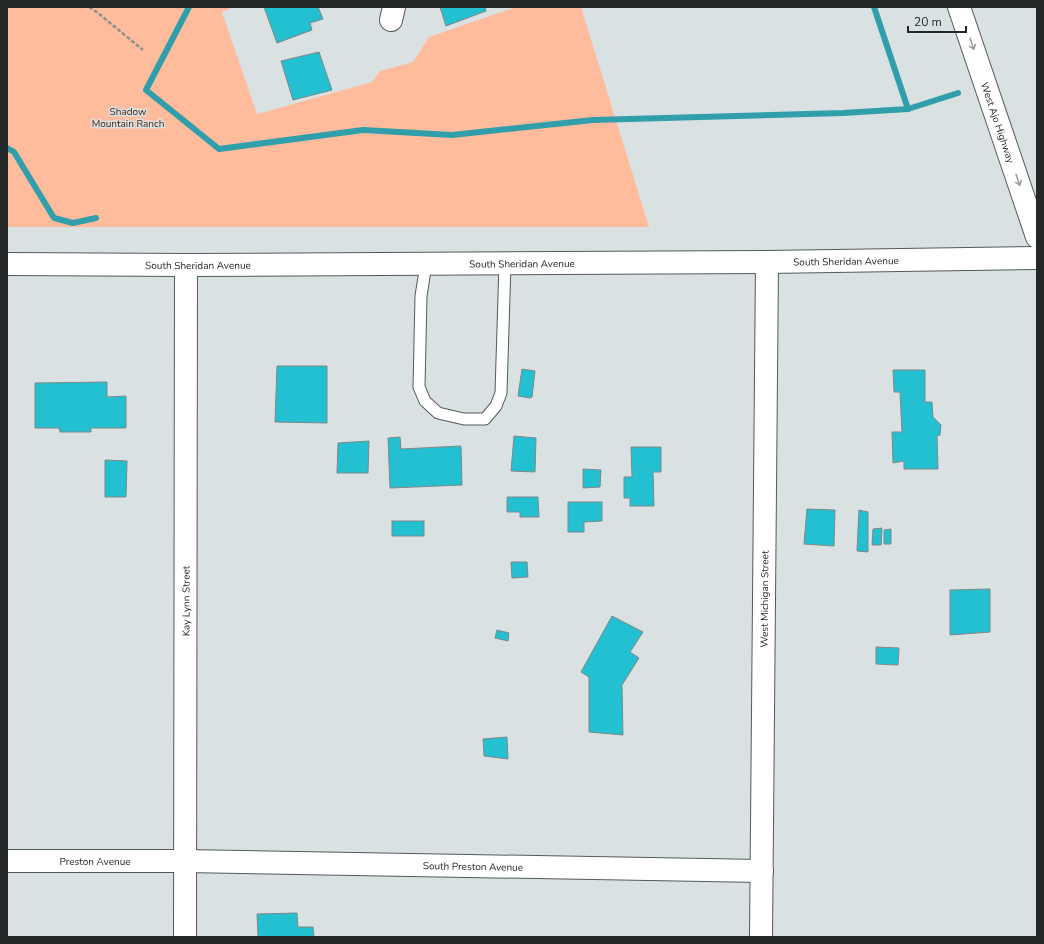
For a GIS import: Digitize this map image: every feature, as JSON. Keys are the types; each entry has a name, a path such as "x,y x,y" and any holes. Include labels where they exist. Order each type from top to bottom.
{"street":[{"name":"West Ajo Highway","path":"959,7 1037,237"},
{"name":"South Sheridan Avenue","path":"7,264 426,264 767,262 1037,258"},
{"name":"West Michigan Street","path":"761,937 767,262"},
{"name":"Kay Lynn Street","path":"184,937 186,265"},
{"name":"Preston Avenue","path":"7,861 184,861"},
{"name":"South Preston Avenue","path":"184,861 762,871"}],"lane":[{"path":"426,264 421,296 419,387 425,401 438,413 464,419 484,419 496,406 501,393 505,263"}],"path":[{"path":"89,7 143,50"}],"green space":[{"name":"Shadow Mountain Ranch","path":"7,7 234,7 222,12 257,114 372,82 380,71 413,62 429,37 516,7 581,7 649,227 7,227"}],"building":[{"path":"264,7 318,7 323,19 310,23 312,30 277,43"},
{"path":"440,7 485,7 486,11 446,26"},
{"path":"319,52 332,90 293,100 281,61"},
{"path":"277,366 327,366 327,423 275,422"},
{"path":"522,369 535,371 532,397 530,398 518,396"},
{"path":"893,370 925,370 925,402 932,402 933,417 941,425 940,435 937,436 938,469 904,469 904,461 893,463 892,432 902,432 900,392 894,392"},
{"path":"107,382 107,397 126,396 126,428 91,428 91,432 60,432 59,428 35,428 35,383"},
{"path":"514,436 536,438 535,472 511,471"},
{"path":"400,437 401,449 461,446 462,485 390,488 388,438"},
{"path":"369,441 368,473 337,473 338,443"},
{"path":"631,447 661,447 661,472 653,472 654,506 630,506 630,498 624,498 624,477 632,477"},
{"path":"105,460 127,461 126,497 105,497"},
{"path":"583,469 601,470 600,487 583,488"},
{"path":"507,497 538,497 539,517 520,517 520,512 507,512"},
{"path":"568,502 602,502 602,521 584,522 584,532 568,532"},
{"path":"807,509 835,510 834,546 804,544"},
{"path":"859,510 868,512 868,552 857,551"},
{"path":"392,521 424,521 424,536 392,536"},
{"path":"882,528 881,545 872,545 873,529"},
{"path":"891,529 891,544 884,544 884,530"},
{"path":"511,562 527,562 528,577 512,578"},
{"path":"990,589 990,632 950,635 950,590"},
{"path":"612,616 643,632 630,652 639,658 622,685 623,735 589,732 589,677 581,672"},
{"path":"497,630 509,633 508,641 495,638"},
{"path":"876,647 899,648 898,665 876,664"},
{"path":"507,737 508,759 484,756 483,739"},
{"path":"297,913 298,927 313,927 314,937 258,937 257,914"}],"waterway":[{"path":"189,7 146,90 219,149 363,130 452,135 593,120 843,113 908,109"},
{"path":"874,7 908,109 958,93"},
{"path":"7,148 14,152 54,218 73,223 96,218"}]}
